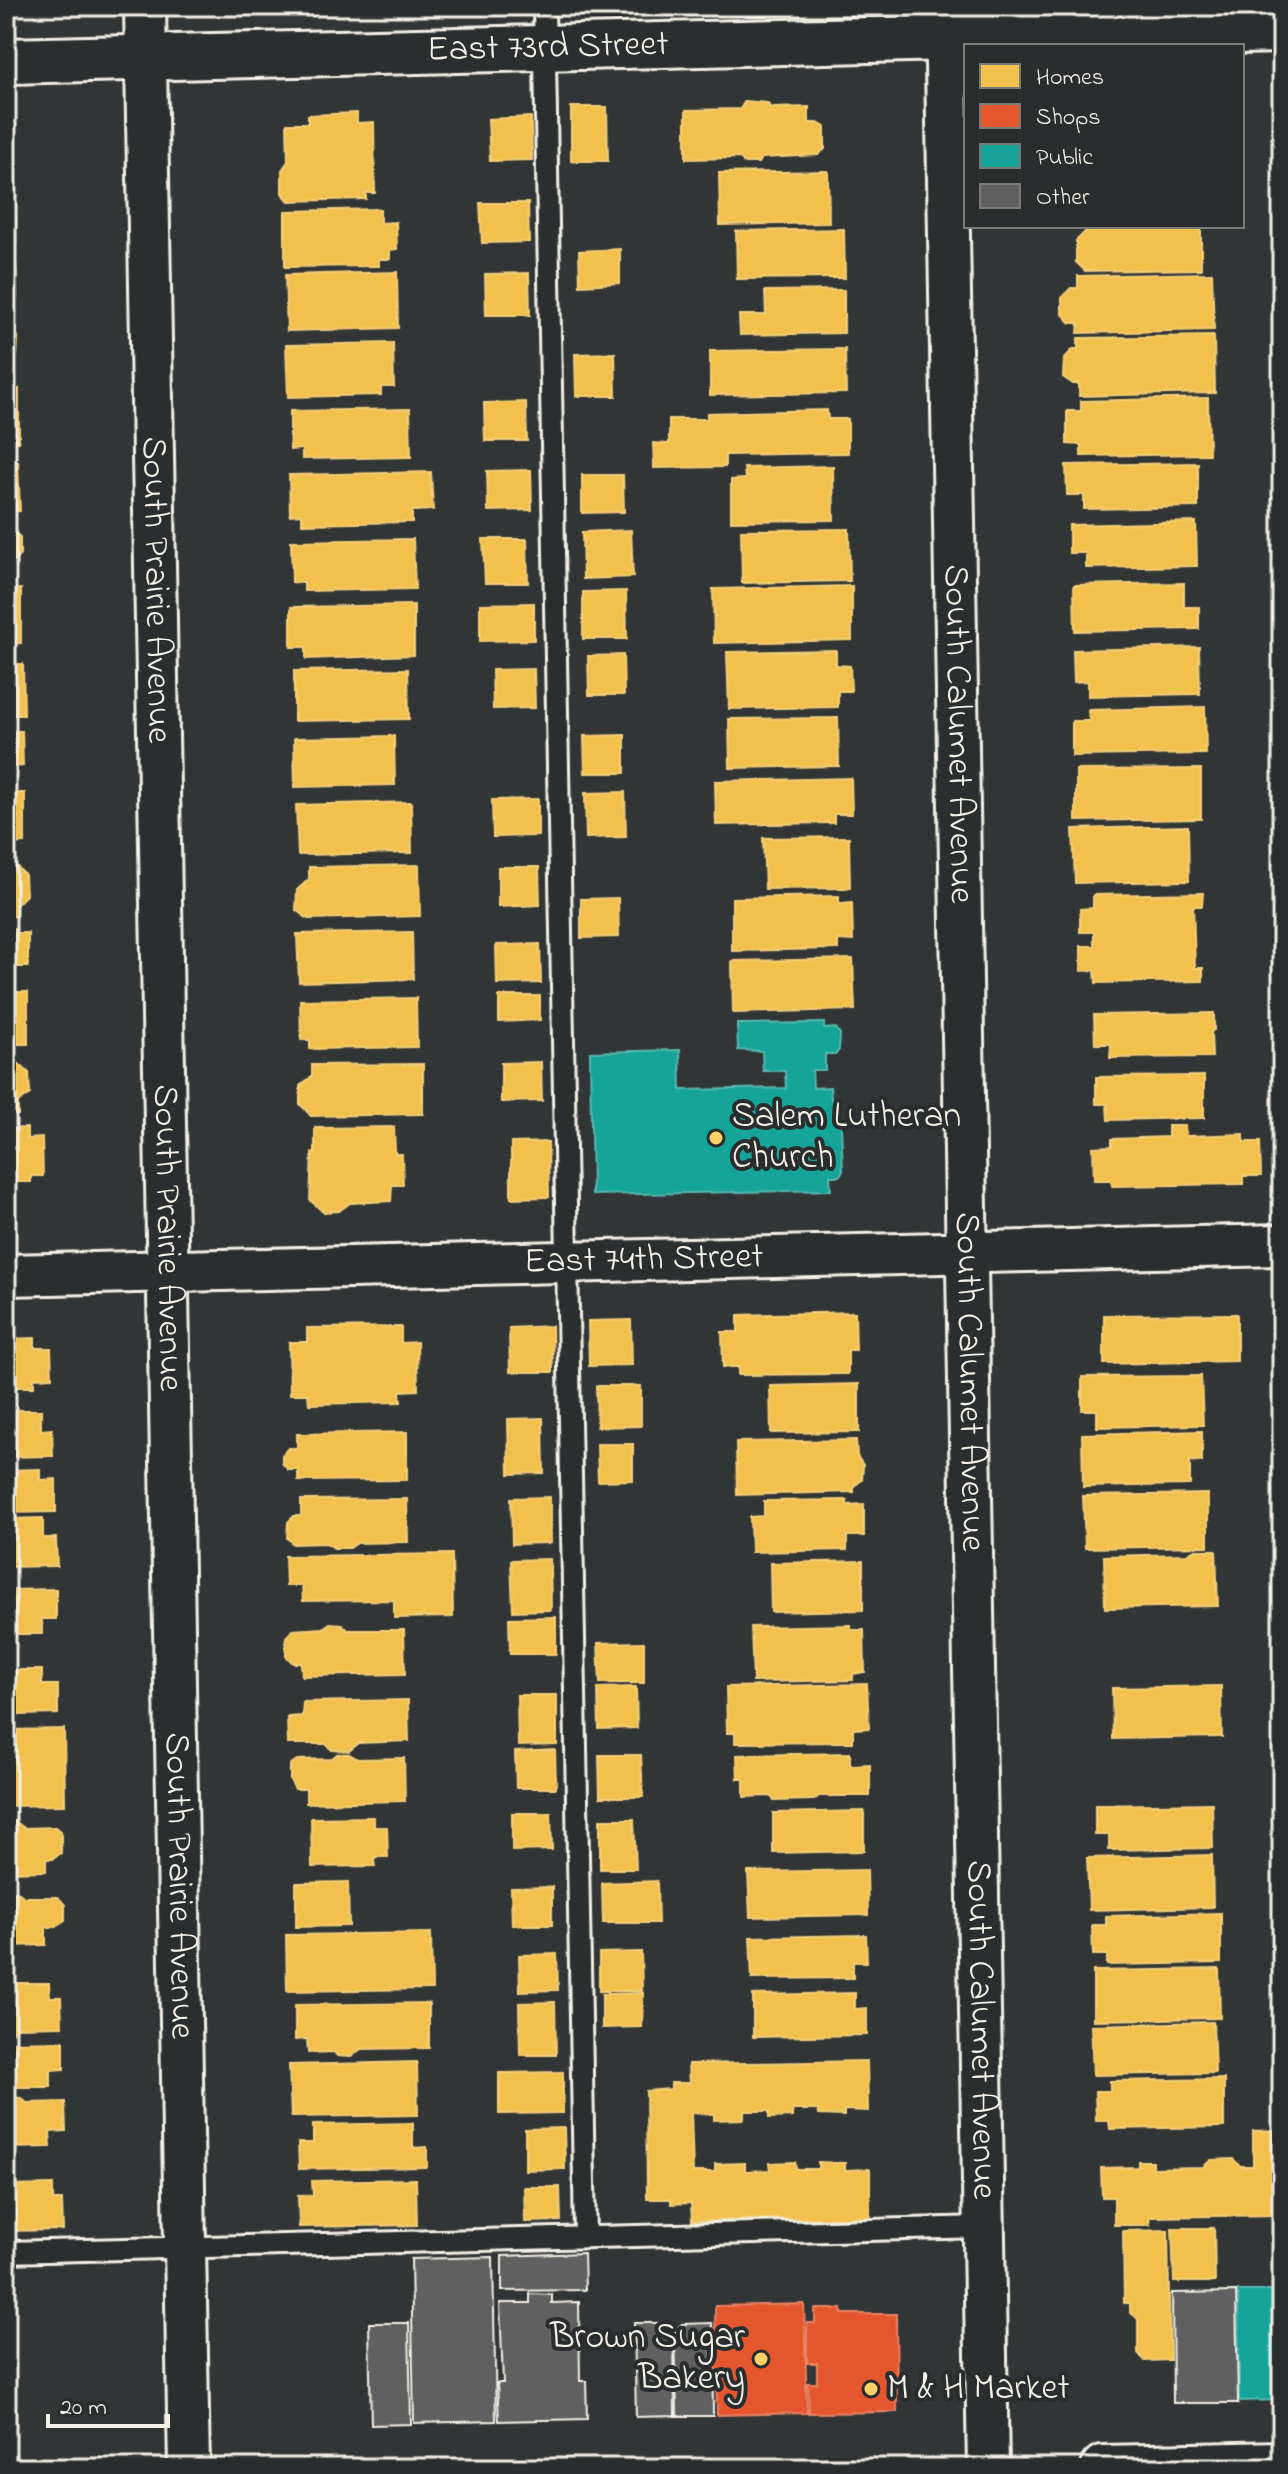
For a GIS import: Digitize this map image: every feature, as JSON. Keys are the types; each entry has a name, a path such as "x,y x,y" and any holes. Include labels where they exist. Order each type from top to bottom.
{"street":[{"name":"South Prairie Avenue","path":"145,6 189,2468"},
{"name":"East 73rd Street","path":"6,61 145,58 545,27 946,22 1282,30"},
{"name":"South Calumet Avenue","path":"946,22 988,2468"},
{"name":"East 74th Street","path":"6,1275 1282,1245"},
{"path":"1103,2468 1282,2464"}],"lane":[{"path":"545,27 585,2237"},
{"path":"6,2252 984,2227"}],"building: Homes":[{"path":"745,101 767,103 771,108 809,107 809,123 825,127 825,149 818,155 762,158 758,163 744,163 740,158 686,159 686,110 740,109"},
{"path":"571,107 607,107 608,161 571,161"},
{"path":"357,113 357,123 374,122 375,193 366,193 366,199 289,201 282,193 282,170 288,161 287,123 308,123 308,115"},
{"path":"531,117 532,160 490,161 488,119"},
{"path":"6,121 14,121 15,177 6,177"},
{"path":"828,171 829,223 720,225 719,173"},
{"path":"6,189 15,189 16,245 6,246"},
{"path":"480,203 528,203 529,242 482,243"},
{"path":"380,209 380,223 396,222 397,249 390,250 390,259 379,259 379,266 285,267 285,211"},
{"path":"1089,228 1201,228 1201,269 1085,271 1076,262 1076,241"},
{"path":"844,229 845,278 737,279 736,231"},
{"path":"620,249 620,283 580,285 579,251"},
{"path":"6,265 16,265 17,298 6,298"},
{"path":"397,272 398,328 287,331 285,275"},
{"path":"529,273 530,315 486,315 485,274"},
{"path":"1212,273 1214,330 1078,333 1079,323 1071,323 1062,313 1062,297 1071,288 1078,288 1078,276"},
{"path":"844,290 844,333 740,335 739,315 766,315 765,291"},
{"path":"6,325 18,337 17,355 6,366"},
{"path":"1214,336 1215,393 1079,396 1079,384 1073,384 1063,377 1064,359 1073,349 1078,349 1078,338"},
{"path":"393,343 394,387 381,387 381,395 288,397 286,345"},
{"path":"845,349 846,393 710,395 710,351"},
{"path":"615,353 616,396 576,396 575,354"},
{"path":"6,389 19,389 19,442 6,442"},
{"path":"1208,398 1209,454 1081,456 1081,445 1067,444 1067,411 1081,411 1081,401"},
{"path":"526,402 527,441 485,441 484,403"},
{"path":"410,409 411,457 302,459 302,449 290,450 290,411"},
{"path":"827,410 828,419 848,419 848,453 725,455 725,467 654,468 653,443 669,444 669,419 707,419 707,413"},
{"path":"6,462 18,462 20,511 6,512"},
{"path":"1198,463 1198,507 1084,509 1084,495 1067,495 1066,465"},
{"path":"833,466 834,520 731,521 731,480 745,479 744,468"},
{"path":"531,470 532,510 488,511 487,471"},
{"path":"431,472 433,510 412,511 412,522 302,524 302,514 290,515 289,475"},
{"path":"582,475 623,475 624,512 582,513"},
{"path":"1196,522 1197,566 1086,568 1086,553 1069,553 1069,525"},
{"path":"6,527 20,537 20,555 8,568 8,577 6,577"},
{"path":"849,529 850,581 742,583 741,530"},
{"path":"631,530 633,577 583,579 582,532"},
{"path":"413,539 415,589 304,591 304,583 292,582 291,541"},
{"path":"483,539 527,539 528,583 485,583"},
{"path":"1184,583 1184,607 1199,607 1199,629 1075,631 1074,585"},
{"path":"852,586 852,640 714,643 713,589"},
{"path":"21,589 21,643 6,644 6,590"},
{"path":"626,591 627,639 583,639 583,592"},
{"path":"534,603 534,640 480,641 480,604"},
{"path":"414,605 414,655 306,659 306,647 291,647 291,607"},
{"path":"1199,647 1200,694 1088,696 1088,681 1074,682 1073,650"},
{"path":"836,650 836,665 850,666 851,691 838,691 838,707 729,709 727,652"},
{"path":"623,655 624,695 589,695 588,656"},
{"path":"6,664 23,664 24,715 6,715"},
{"path":"408,669 409,719 294,721 294,671"},
{"path":"534,669 535,708 493,709 492,670"},
{"path":"1205,707 1206,754 1072,756 1072,721 1089,721 1088,710"},
{"path":"838,718 839,766 730,768 729,719"},
{"path":"6,727 12,727 12,731 22,731 23,766 12,767 12,779 6,779"},
{"path":"625,735 625,773 585,773 584,736"},
{"path":"394,736 395,785 295,787 294,738"},
{"path":"1201,769 1201,819 1076,821 1076,770"},
{"path":"851,778 852,814 834,814 834,823 716,825 715,781"},
{"path":"625,792 626,837 586,838 585,793"},
{"path":"6,793 25,793 25,843 6,844"},
{"path":"538,799 538,836 493,837 492,800"},
{"path":"411,802 412,853 298,855 296,805"},
{"path":"1188,826 1189,881 1075,883 1073,829"},
{"path":"849,837 850,888 765,889 763,838"},
{"path":"6,865 15,865 25,875 26,895 15,906 15,916 6,917"},
{"path":"419,865 420,916 308,919 296,910 297,890 309,879 309,867"},
{"path":"498,867 539,867 540,905 498,907"},
{"path":"1203,893 1202,906 1193,906 1195,968 1203,968 1203,981 1096,983 1095,970 1081,971 1081,946 1094,946 1094,932 1080,932 1080,909 1093,908 1093,895"},
{"path":"839,896 839,904 852,903 853,941 838,940 838,949 732,951 732,898"},
{"path":"618,898 619,937 581,938 581,899"},
{"path":"14,928 15,933 28,933 28,967 15,967 15,980 6,981 6,929"},
{"path":"412,932 413,979 299,982 297,934"},
{"path":"540,944 541,983 497,984 496,945"},
{"path":"853,959 855,1010 733,1013 732,961"},
{"path":"6,992 28,992 28,1044 6,1044"},
{"path":"499,996 540,996 540,1020 499,1022"},
{"path":"416,998 417,1047 310,1049 310,1040 301,1040 300,1000"},
{"path":"1214,1013 1212,1057 1110,1058 1111,1044 1095,1044 1094,1015"},
{"path":"6,1062 17,1062 29,1073 30,1094 18,1103 18,1115 6,1115"},
{"path":"541,1062 542,1101 501,1102 501,1063"},
{"path":"423,1064 423,1114 311,1116 300,1104 300,1086 312,1076 312,1065"},
{"path":"1204,1076 1204,1118 1108,1120 1107,1104 1096,1104 1096,1077"},
{"path":"1168,1126 1185,1126 1186,1136 1244,1134 1244,1142 1260,1142 1261,1176 1243,1176 1243,1184 1112,1186 1111,1180 1094,1180 1093,1147 1112,1146 1112,1139 1168,1137"},
{"path":"394,1127 395,1154 402,1154 403,1185 392,1185 391,1201 350,1203 339,1211 323,1212 310,1200 315,1128"},
{"path":"27,1128 27,1139 42,1138 43,1176 31,1176 31,1182 6,1182 6,1129"},
{"path":"548,1142 549,1197 511,1198 511,1143"},
{"path":"855,1312 856,1350 848,1350 848,1374 738,1375 738,1367 723,1367 722,1332 738,1332 738,1315"},
{"path":"1237,1314 1237,1361 1104,1364 1104,1315"},
{"path":"631,1320 632,1365 589,1366 588,1321"},
{"path":"552,1326 553,1372 510,1372 509,1328"},
{"path":"401,1327 401,1343 417,1342 418,1390 400,1391 401,1402 309,1404 308,1394 290,1394 289,1342 307,1342 307,1328"},
{"path":"35,1338 35,1348 51,1348 52,1377 34,1378 34,1387 6,1387 6,1339"},
{"path":"1201,1376 1203,1425 1097,1427 1097,1410 1082,1410 1082,1377"},
{"path":"859,1384 859,1432 771,1433 770,1386"},
{"path":"596,1386 641,1386 641,1426 597,1427"},
{"path":"6,1410 41,1410 41,1430 52,1429 53,1456 6,1457"},
{"path":"543,1418 544,1473 509,1474 508,1419"},
{"path":"1202,1431 1202,1462 1190,1461 1190,1485 1083,1487 1082,1434"},
{"path":"407,1432 407,1480 298,1481 298,1470 288,1470 282,1463 282,1455 288,1448 297,1448 297,1434"},
{"path":"856,1440 857,1456 863,1465 862,1480 854,1486 854,1492 737,1495 736,1442"},
{"path":"597,1444 633,1444 633,1480 598,1481"},
{"path":"40,1469 40,1480 56,1479 56,1512 6,1513 6,1470"},
{"path":"1208,1494 1208,1546 1085,1548 1083,1496"},
{"path":"550,1497 551,1543 512,1544 511,1498"},
{"path":"407,1499 408,1542 357,1543 350,1548 334,1548 326,1543 293,1544 287,1538 288,1522 294,1516 301,1516 301,1500"},
{"path":"847,1500 847,1505 864,1504 864,1536 847,1536 847,1550 751,1552 750,1517 764,1516 764,1501"},
{"path":"43,1518 43,1538 56,1538 57,1566 6,1567 6,1519"},
{"path":"1193,1550 1216,1550 1218,1606 1105,1608 1104,1556 1187,1554"},
{"path":"452,1554 453,1617 394,1618 394,1600 303,1601 302,1586 286,1586 285,1556"},
{"path":"550,1559 551,1610 513,1611 511,1560"},
{"path":"863,1561 863,1610 771,1612 770,1563"},
{"path":"56,1589 56,1619 42,1619 42,1634 6,1634 6,1590"},
{"path":"556,1617 556,1654 510,1654 509,1618"},
{"path":"330,1623 342,1624 348,1630 404,1630 405,1674 302,1676 301,1663 293,1663 286,1656 286,1637 293,1630 323,1628"},
{"path":"851,1625 851,1630 864,1630 865,1672 853,1674 853,1680 753,1682 751,1627"},
{"path":"644,1642 644,1683 600,1683 598,1643"},
{"path":"6,1670 42,1670 42,1685 58,1685 58,1714 19,1715 6,1722"},
{"path":"867,1684 869,1728 853,1729 853,1742 735,1743 735,1733 727,1733 726,1687"},
{"path":"1221,1686 1222,1737 1113,1739 1112,1688"},
{"path":"636,1687 637,1728 599,1729 598,1688"},
{"path":"517,1695 557,1695 557,1745 518,1746"},
{"path":"408,1700 409,1741 359,1743 349,1751 332,1750 326,1744 288,1744 287,1717 302,1716 303,1702"},
{"path":"64,1729 65,1805 6,1806 6,1730"},
{"path":"555,1750 556,1788 516,1788 515,1752"},
{"path":"850,1753 850,1765 870,1764 870,1796 819,1796 814,1800 774,1801 771,1796 744,1797 744,1779 738,1779 737,1755"},
{"path":"337,1754 349,1754 358,1759 404,1758 405,1801 306,1803 306,1789 295,1789 290,1780 290,1765 297,1760 331,1759"},
{"path":"599,1755 641,1755 643,1797 600,1797"},
{"path":"1212,1803 1213,1848 1109,1850 1109,1835 1095,1835 1095,1805"},
{"path":"864,1811 864,1851 773,1853 773,1813"},
{"path":"512,1813 551,1813 552,1850 512,1851"},
{"path":"374,1817 374,1827 387,1827 388,1857 375,1857 375,1866 312,1867 311,1818"},
{"path":"600,1819 634,1819 636,1869 600,1869"},
{"path":"15,1821 24,1828 55,1827 61,1832 61,1853 53,1859 46,1859 46,1871 6,1872 6,1822"},
{"path":"1212,1855 1213,1907 1089,1910 1087,1858"},
{"path":"867,1870 868,1915 750,1917 748,1872"},
{"path":"657,1881 658,1923 603,1923 602,1883"},
{"path":"348,1882 349,1926 296,1927 296,1883"},
{"path":"552,1887 552,1925 512,1925 511,1888"},
{"path":"17,1891 24,1897 58,1897 65,1905 65,1921 56,1927 46,1927 46,1945 6,1946 6,1892"},
{"path":"1221,1913 1221,1963 1107,1965 1107,1955 1093,1955 1092,1925 1106,1925 1106,1916"},
{"path":"431,1933 432,1989 287,1991 286,1935"},
{"path":"866,1935 867,1962 853,1962 853,1978 752,1979 750,1937"},
{"path":"641,1952 642,1991 599,1991 599,1953"},
{"path":"557,1954 558,1990 520,1991 519,1955"},
{"path":"1219,1969 1220,2018 1093,2020 1093,1971"},
{"path":"6,1983 49,1983 50,1997 61,1997 62,2026 17,2027 11,2034 6,2033"},
{"path":"643,1993 642,2027 602,2028 602,1994"},
{"path":"855,1993 855,2009 867,2008 867,2035 753,2037 753,1995"},
{"path":"555,2002 556,2055 520,2055 519,2003"},
{"path":"429,2003 429,2048 361,2049 351,2057 337,2056 334,2052 308,2053 307,2039 295,2040 295,2005"},
{"path":"1213,2022 1215,2073 1093,2075 1091,2025"},
{"path":"64,2041 64,2069 51,2070 51,2087 6,2087 6,2042"},
{"path":"867,2061 868,2111 844,2110 844,2116 819,2115 818,2110 792,2110 793,2117 769,2118 769,2111 744,2111 744,2119 714,2120 714,2114 691,2113 693,2172 715,2172 715,2164 745,2163 745,2171 770,2170 769,2163 795,2162 796,2169 818,2169 818,2162 845,2163 845,2170 870,2169 870,2217 692,2221 691,2203 671,2204 671,2199 647,2199 646,2091 671,2089 671,2083 689,2083 688,2064"},
{"path":"417,2062 418,2115 291,2117 289,2065"},
{"path":"563,2072 563,2113 499,2114 499,2073"},
{"path":"1224,2079 1224,2127 1110,2129 1109,2121 1096,2121 1095,2091 1110,2091 1110,2081"},
{"path":"6,2097 21,2098 27,2103 65,2102 66,2131 50,2132 51,2147 6,2148"},
{"path":"413,2123 413,2148 427,2147 427,2167 299,2169 298,2143 313,2143 313,2125"},
{"path":"564,2128 565,2169 525,2170 525,2129"},
{"path":"1282,2130 1282,2215 1149,2217 1150,2225 1114,2225 1114,2197 1102,2197 1101,2168 1138,2167 1138,2161 1153,2161 1153,2168 1203,2167 1211,2160 1233,2159 1240,2166 1253,2166 1253,2131"},
{"path":"416,2179 417,2225 299,2227 298,2196 313,2195 312,2181"},
{"path":"53,2185 53,2200 62,2200 63,2230 6,2231 6,2186"},
{"path":"524,2187 560,2187 561,2221 525,2222"},
{"path":"1172,2228 1214,2228 1215,2282 1174,2282"},
{"path":"1168,2230 1170,2360 1145,2361 1138,2353 1138,2319 1130,2312 1130,2303 1124,2303 1123,2231"}],"building: Shops":[{"name":"Brown Sugar Bakery","path":"804,2304 807,2413 717,2415 715,2306"},
{"path":"815,2309 842,2309 842,2314 896,2314 897,2412 809,2413 808,2383 817,2383 817,2363 807,2363 807,2323 815,2323"}],"building: Public":[{"name":"Salem Lutheran Church","path":"824,1023 824,1029 836,1028 840,1034 836,1054 825,1054 825,1070 812,1070 813,1088 830,1087 831,1099 840,1105 843,1171 839,1176 830,1176 831,1190 592,1195 590,1052 680,1050 681,1090 786,1088 785,1071 763,1071 762,1051 738,1050 737,1024"},
{"path":"1238,2291 1282,2291 1282,2400 1239,2401"}],"building: Other":[{"path":"584,2253 585,2290 502,2291 502,2256"},
{"path":"493,2257 496,2421 414,2423 411,2259"},
{"path":"1236,2292 1238,2403 1173,2403 1172,2293"},
{"path":"530,2294 552,2295 552,2303 579,2302 580,2381 586,2381 587,2419 499,2421 497,2383 503,2383 500,2303 530,2303"},
{"path":"369,2323 409,2323 411,2424 371,2425"},
{"path":"634,2323 669,2323 674,2329 675,2416 636,2417"},
{"path":"712,2323 713,2416 677,2416 675,2330 682,2324"}],"place":[{"name":"Salem Lutheran Church","path":"716,1138"},
{"name":"Brown Sugar Bakery","path":"761,2359"},
{"name":"M & H Market","path":"871,2389"}]}
